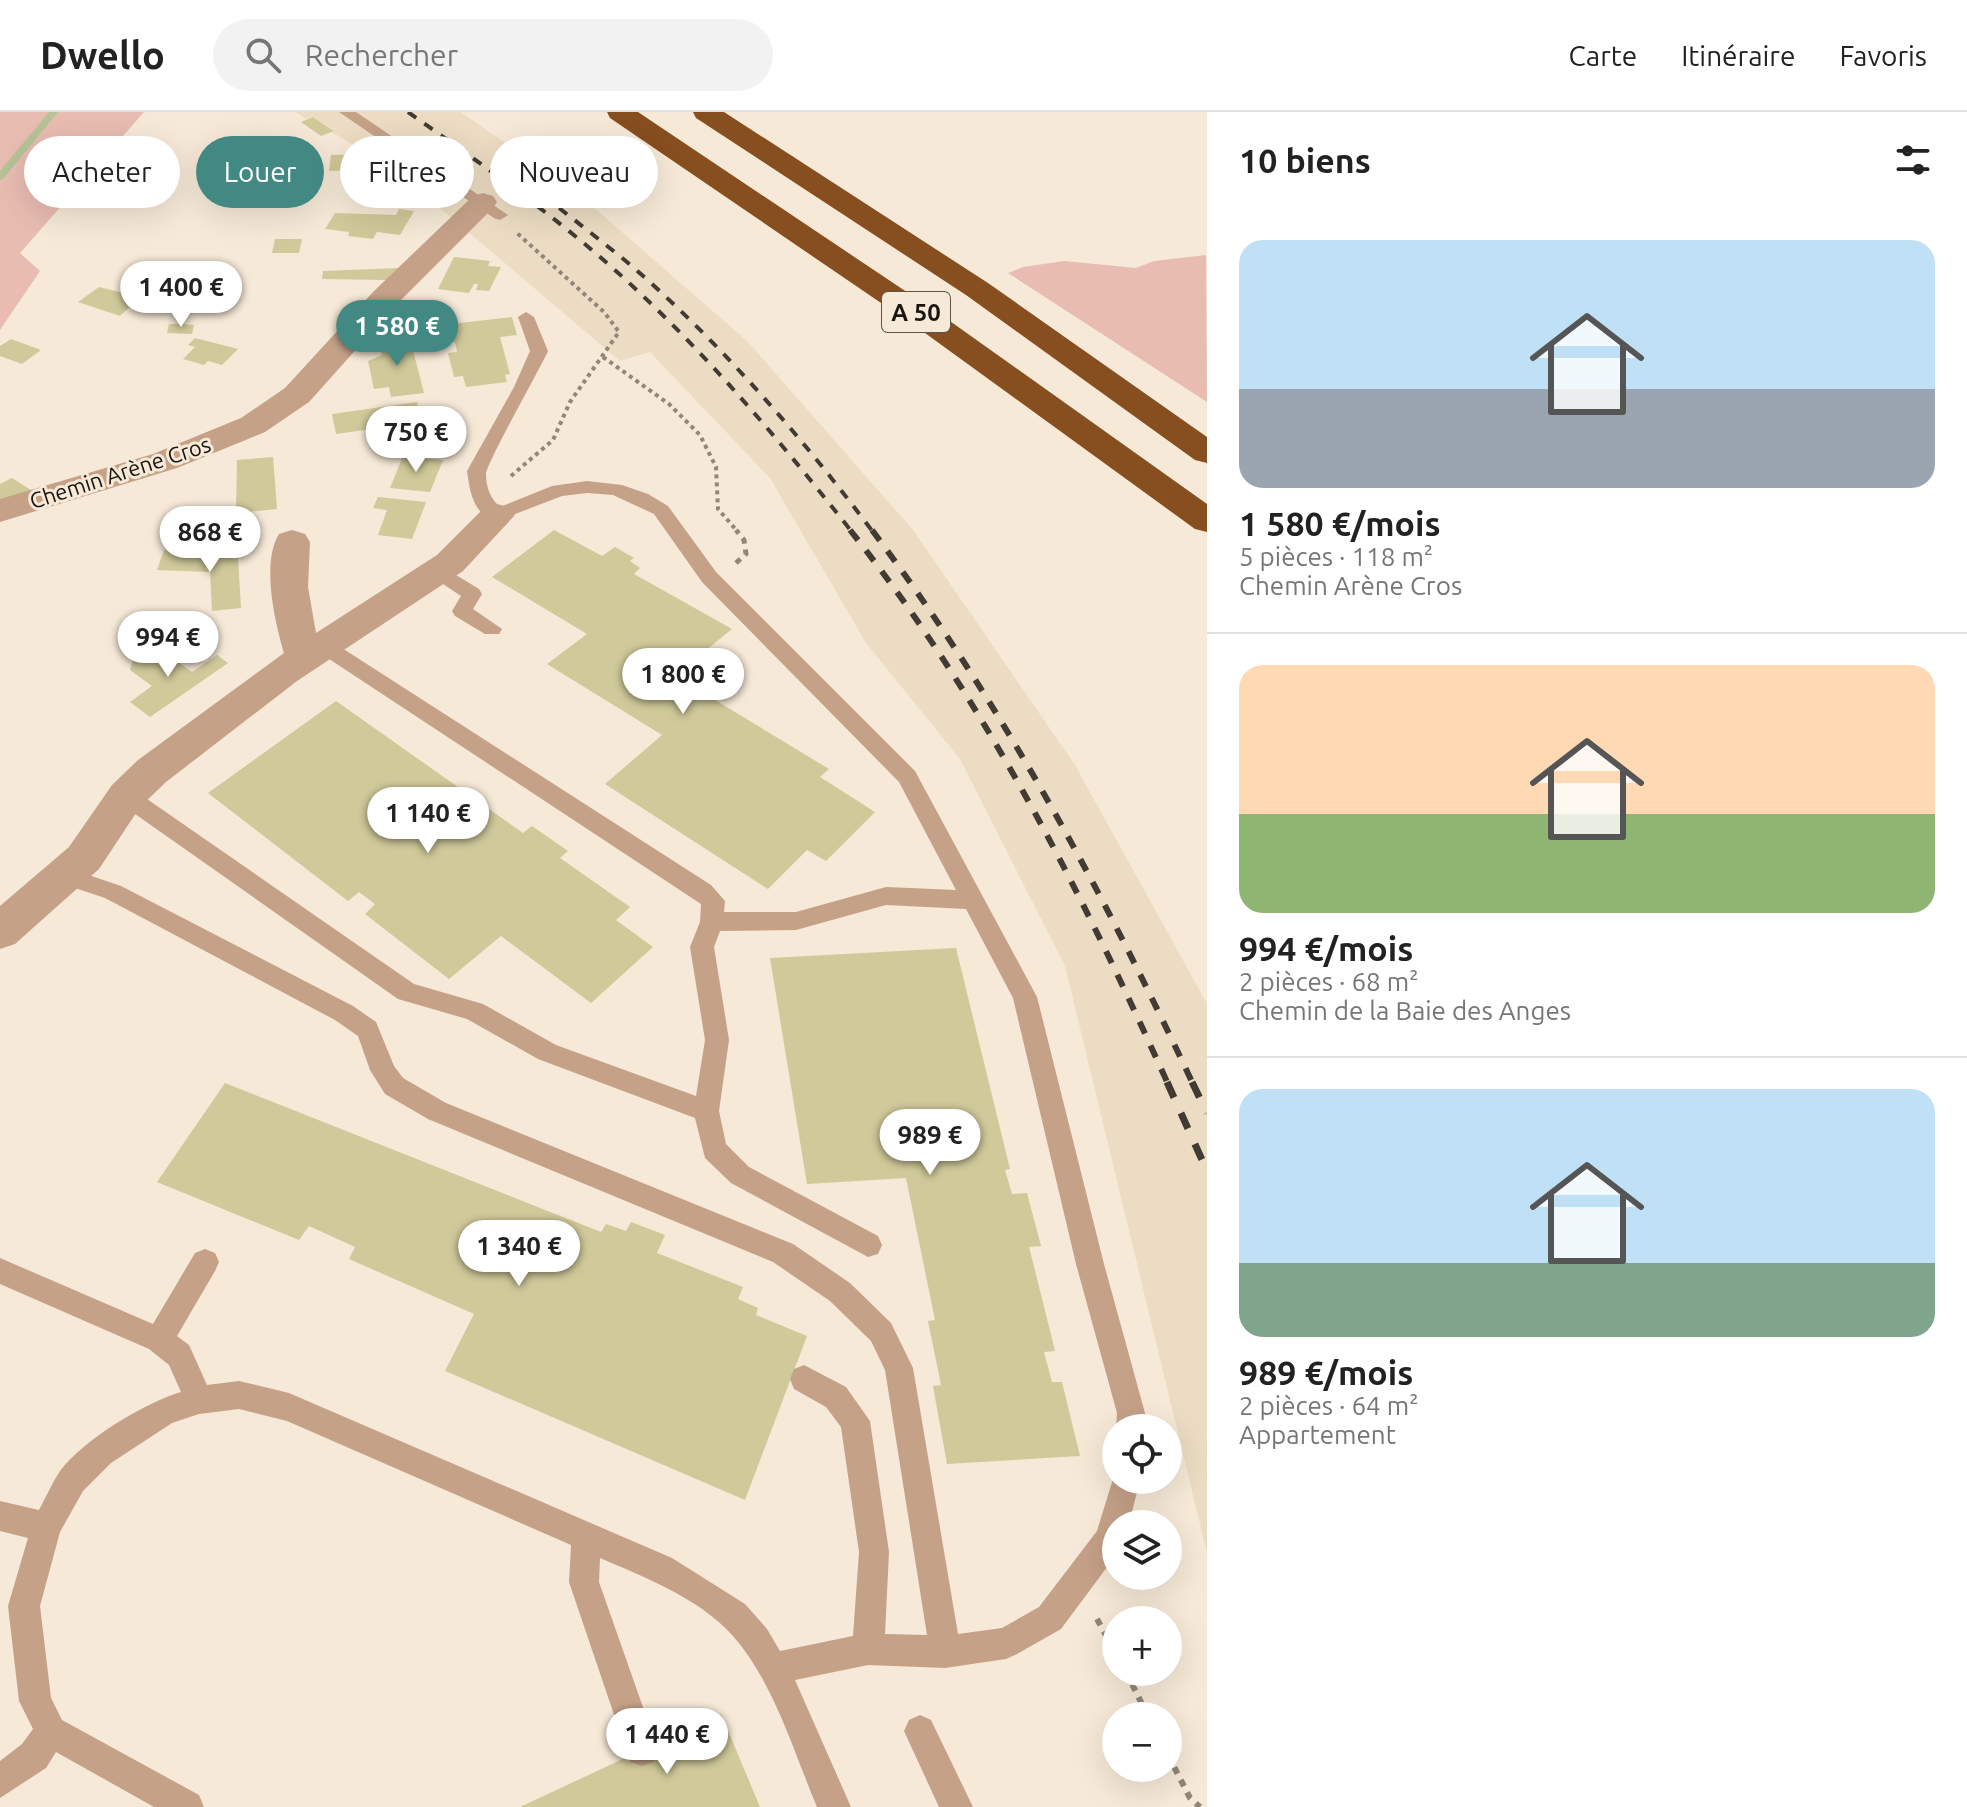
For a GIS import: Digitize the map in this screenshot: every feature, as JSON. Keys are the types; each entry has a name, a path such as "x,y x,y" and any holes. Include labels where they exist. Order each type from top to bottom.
{"highway":[{"name":"A 50","path":"620,112 936,326 1207,521"},
{"name":"A 50","path":"706,112 977,289 1207,453"}],"street":[{"name":"Chemin Arène Cros","path":"0,511 165,461 253,425 297,395 384,299 491,209"},
{"path":"0,932 84,858 126,796 164,762 314,652 450,563 497,515"},
{"path":"292,542 288,585 296,630 314,652"}],"lane":[{"path":"346,112 491,209"},
{"path":"526,317 539,351 523,387 476,471 481,500 497,515 559,490 615,489 641,498 661,510 704,572 907,777 1025,997 1090,1264 1131,1414"},
{"path":"438,571 472,594 462,611 492,629"},
{"path":"314,652 703,891 713,901 712,922 702,947 717,1040 706,1111 714,1150 740,1175 868,1245"},
{"path":"126,796 407,992 474,1011 547,1052 706,1111"},
{"path":"65,876 113,892 344,1013 367,1029 383,1070 394,1086 437,1111 783,1253 840,1292 881,1332 899,1368 945,1652"},
{"path":"712,922 796,921 886,896 972,900"},
{"path":"159,1340 205,1262"},
{"path":"0,1271 159,1340 179,1355 199,1400"},
{"path":"804,1379 836,1397 855,1421 874,1552 868,1649"},
{"path":"187,1807 51,1731 35,1701 24,1606 46,1527 72,1480 101,1453 164,1411 199,1400 239,1395 289,1407 586,1539 661,1569 712,1597 745,1626 772,1669 834,1807"},
{"path":"772,1669 868,1649 945,1652 1006,1643 1050,1618 1110,1538 1121,1494"},
{"path":"0,1516 46,1527"},
{"path":"586,1539 584,1582 642,1750"},
{"path":"0,1781 34,1756 51,1731"},
{"path":"920,1731 956,1807"}],"path":[{"path":"603,357 664,398 707,445 716,467 714,497 717,505 747,546 746,554 737,562 704,572"},
{"path":"1182,1782 1190,1798 1200,1807"}],"shaded area":[{"path":"0,112 144,112 123,136 24,136 24,208 60,208 20,253 40,271 0,330"},
{"path":"295,112 461,112 495,136 490,136 490,208 594,208 747,341 913,530 1075,765 1207,1004 1207,1553 1182,1450 1182,1414 1173,1414 1065,966 960,759 866,643 770,478 650,352 620,361 440,208 474,208 474,136 340,137 314,117 306,119"},
{"path":"1206,255 1207,402 1008,273 1023,267 1064,261 1136,268 1154,261"}],"building":[{"path":"313,117 334,131 321,136 301,122"},
{"path":"331,155 340,155 340,171 329,171"},
{"path":"399,209 414,211 400,235 377,232 373,239 325,229 335,213 396,215"},
{"path":"275,239 302,239 299,253 272,253"},
{"path":"454,257 490,261 488,266 501,267 489,291 476,290 478,284 474,284 469,293 438,289"},
{"path":"399,268 387,280 322,279 323,271"},
{"path":"99,287 140,297 120,316 78,302"},
{"path":"512,317 517,335 500,337 510,374 505,375 507,382 466,387 463,376 454,377 448,353 457,352 455,342 446,343 442,325"},
{"path":"169,324 194,325 192,334 167,333"},
{"path":"409,335 424,393 391,397 389,387 374,389 368,361 382,355 380,349 392,337"},
{"path":"195,338 238,349 222,365 208,361 204,365 183,359 195,347 188,345"},
{"path":"11,339 41,350 22,364 0,356 0,346"},
{"path":"417,402 422,422 336,434 332,414"},
{"path":"403,456 443,460 430,492 390,488"},
{"path":"273,457 277,509 236,513 237,460"},
{"path":"12,478 34,492 0,503 0,484"},
{"path":"378,497 426,502 412,539 378,535 387,510 373,508"},
{"path":"554,530 602,556 615,547 634,558 630,561 640,568 634,574 732,629 669,680 677,685 693,674 706,681 697,689 829,769 820,777 875,812 826,861 807,850 768,889 605,784 662,735 547,664 587,634 492,577"},
{"path":"164,550 234,553 233,559 238,558 241,608 212,611 210,572 157,570"},
{"path":"164,652 192,672 217,655 228,663 150,717 130,702 152,686 130,670 134,655"},
{"path":"336,701 523,833 532,826 568,851 560,858 630,907 616,920 653,947 591,1003 501,936 449,979 365,914 375,904 359,892 348,901 208,793"},
{"path":"956,948 1010,1169 1005,1170 1012,1194 1027,1193 1041,1246 1029,1247 1055,1351 1044,1352 1052,1382 1062,1382 1080,1456 947,1464 933,1386 941,1385 928,1321 935,1320 906,1178 807,1184 770,958"},
{"path":"225,1083 601,1232 606,1224 626,1231 631,1222 665,1235 657,1253 743,1287 738,1299 758,1308 756,1315 807,1336 745,1500 445,1371 474,1314 349,1259 355,1247 309,1226 299,1240 157,1182"},
{"path":"721,1714 760,1807 520,1807 642,1750"}],"waterway":[{"path":"0,177 54,112"}],"railway":[{"path":"408,112 534,204 641,294 736,392 852,532"},
{"path":"559,208 627,262 694,324 788,425 873,532"},
{"path":"850,530 944,660 1026,797 1100,940 1168,1084"},
{"path":"872,530 964,662 1047,799 1123,940 1193,1084"},
{"path":"1167,1082 1207,1171"},
{"path":"1192,1082 1207,1113"}]}
